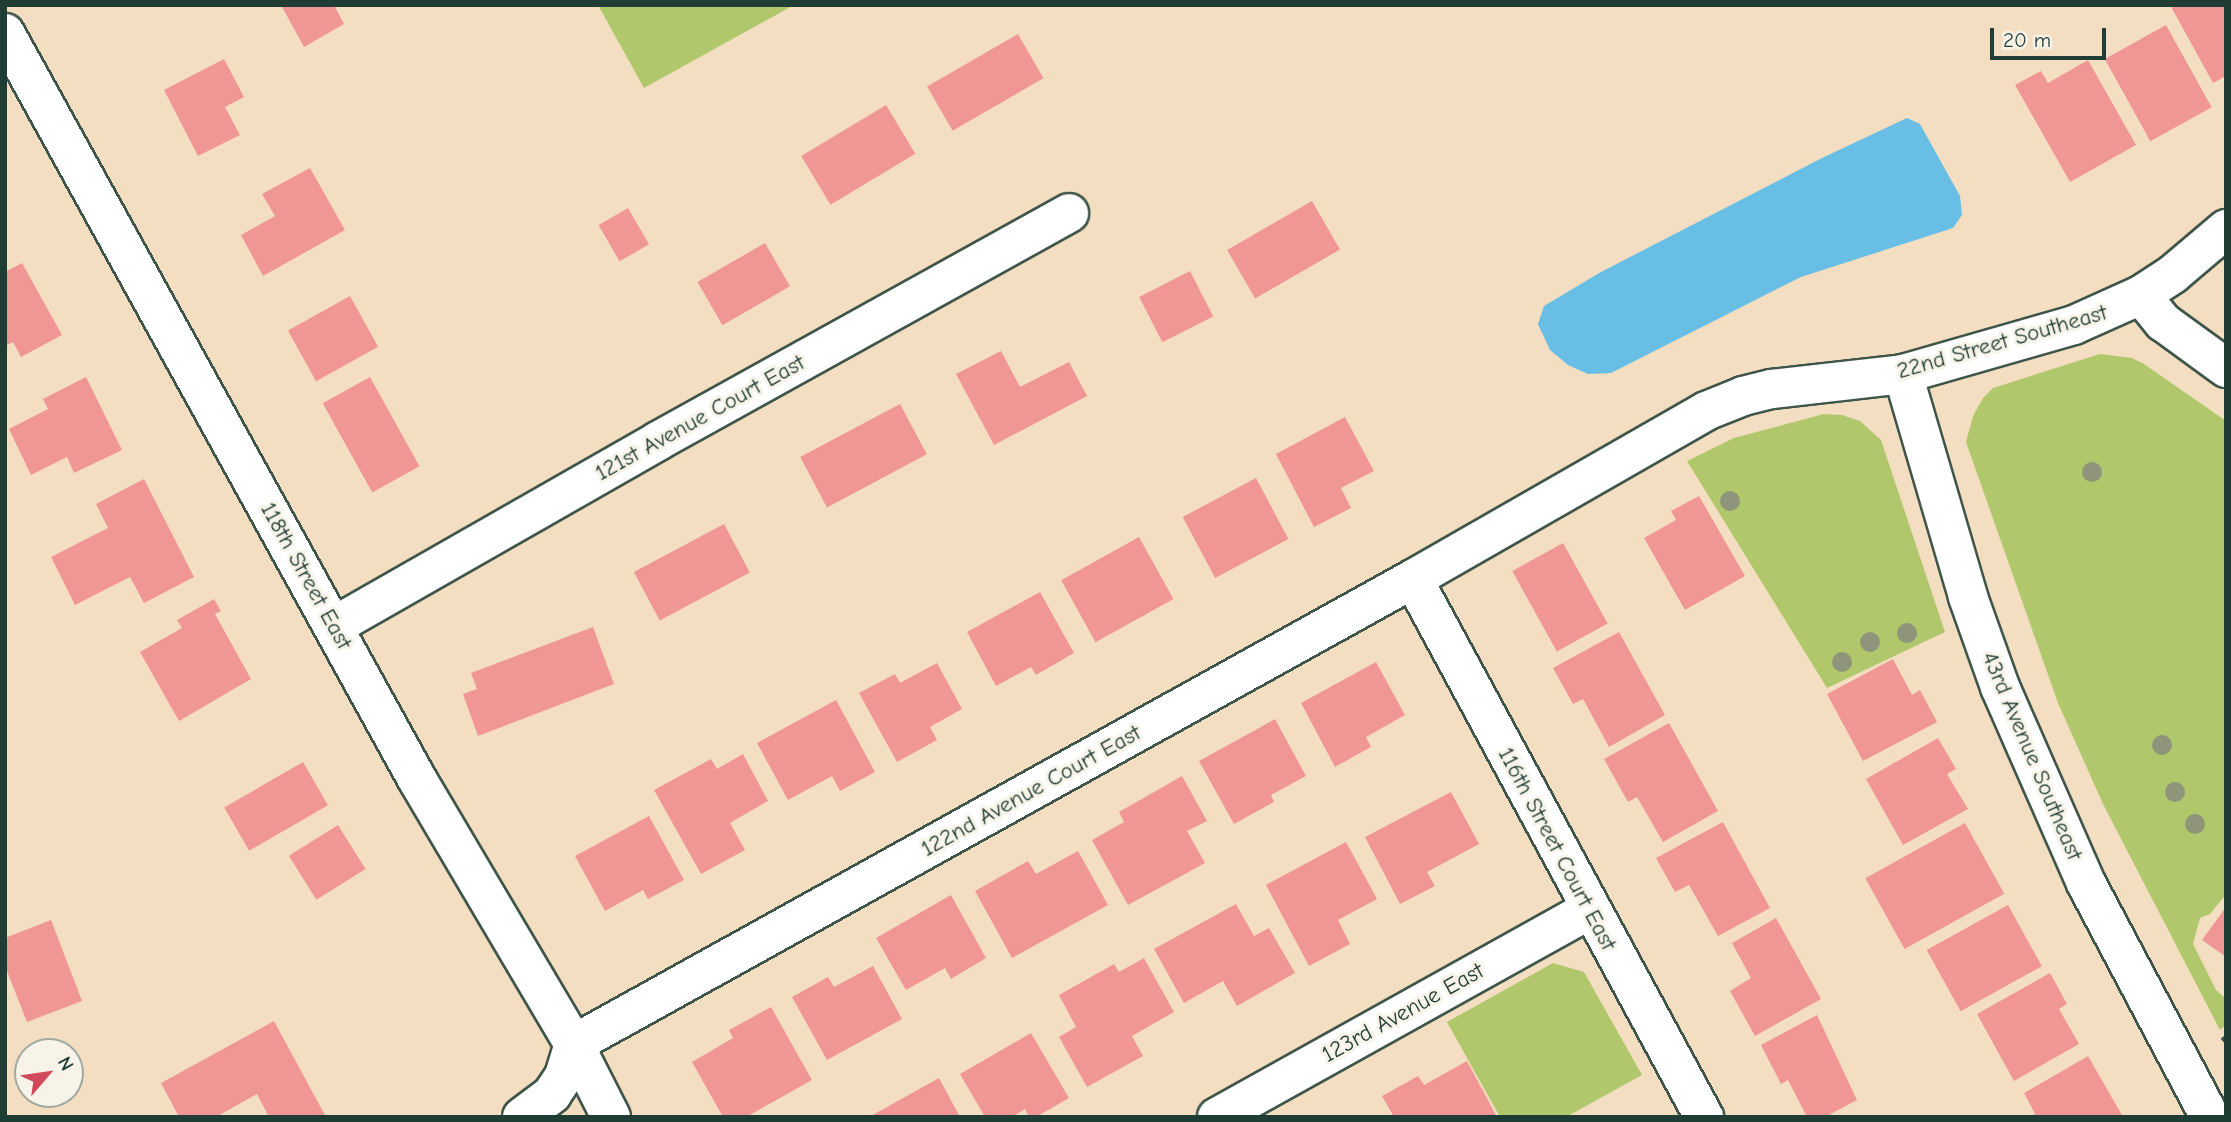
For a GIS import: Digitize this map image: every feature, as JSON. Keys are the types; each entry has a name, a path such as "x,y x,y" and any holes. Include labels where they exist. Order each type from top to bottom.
{"street":[{"name":"118th Street East","path":"5,33 417,779 574,1044 611,1117"},
{"name":"121st Avenue Court East","path":"334,626 658,441 1069,213"},
{"name":"22nd Street Southeast","path":"1568,490 1655,438 1743,396 1804,384 1903,374 2074,325 2141,295 2174,274 2226,229"},
{"path":"2141,295 2163,321 2226,368"},
{"name":"43rd Avenue Southeast","path":"1903,374 1968,597 2000,687 2086,883 2210,1117"},
{"name":"122nd Avenue Court East","path":"574,1044 1413,579 1568,490"},
{"name":"116th Street Court East","path":"1413,579 1589,910 1704,1117"},
{"name":"123rd Avenue East","path":"1217,1117 1589,910"},
{"path":"522,1117 552,1094 564,1076 574,1044"}],"green space":[{"path":"598,5 794,5 644,88"},
{"path":"2100,354 2132,358 2144,364 2226,421 2226,894 2210,914 2200,918 2193,944 2216,990 2226,999 2226,1025 2220,1030 2103,804 2058,703 1966,442 1973,416 1983,398 1993,388"},
{"path":"1824,414 1842,415 1860,421 1881,440 1945,632 1827,688 1687,461 1734,438"},
{"path":"1553,963 1584,972 1642,1075 1566,1117 1500,1117 1447,1022"}],"water":[{"path":"1907,118 1920,124 1960,196 1962,215 1953,228 1801,277 1611,373 1588,374 1568,365 1550,350 1538,324 1544,306 1601,272 1822,158"}],"building":[{"path":"281,5 334,5 344,24 304,47"},
{"path":"2170,5 2226,5 2226,76 2213,83"},
{"path":"2166,25 2212,107 2150,141 2105,59"},
{"path":"1018,34 1044,78 953,131 927,86"},
{"path":"224,59 244,97 225,107 240,135 198,156 164,90"},
{"path":"2088,60 2136,145 2070,182 2015,85 2041,71 2048,83"},
{"path":"886,105 915,154 830,205 801,156"},
{"path":"310,168 345,230 263,276 241,235 275,216 262,194"},
{"path":"1312,201 1340,249 1255,298 1227,250"},
{"path":"628,208 649,244 620,261 599,225"},
{"path":"765,243 790,286 722,325 697,282"},
{"path":"22,263 62,335 21,357 13,342 5,346 5,272"},
{"path":"1190,271 1213,316 1162,342 1139,297"},
{"path":"350,296 378,347 316,381 288,330"},
{"path":"1001,351 1020,387 1069,362 1087,396 994,445 956,374"},
{"path":"86,377 122,450 74,473 67,457 31,475 9,429 48,409 43,399"},
{"path":"370,377 419,466 372,492 323,403"},
{"path":"900,404 927,454 827,507 800,457"},
{"path":"1345,417 1374,471 1341,488 1351,508 1314,527 1276,454"},
{"path":"1256,478 1288,539 1215,578 1183,517"},
{"path":"144,479 194,577 144,603 130,577 75,605 51,557 108,528 96,504"},
{"path":"1699,496 1745,576 1685,610 1644,538 1676,520 1671,511"},
{"path":"724,524 750,573 660,620 634,572"},
{"path":"1139,537 1173,599 1096,642 1061,580"},
{"path":"1563,543 1608,623 1557,652 1512,571"},
{"path":"1040,592 1074,653 1036,675 1031,667 996,686 967,632"},
{"path":"214,599 221,611 215,614 251,679 179,721 140,652 182,628 177,620"},
{"path":"593,627 614,684 478,736 463,694 477,689 471,673"},
{"path":"1619,632 1665,715 1609,747 1583,699 1573,704 1553,668"},
{"path":"1893,659 1912,695 1920,690 1937,722 1863,761 1827,694"},
{"path":"1376,662 1405,715 1366,737 1371,747 1335,767 1301,703"},
{"path":"937,663 962,709 930,727 937,740 897,762 859,693 895,674 900,683"},
{"path":"836,700 875,772 840,791 832,776 788,800 757,743"},
{"path":"1275,719 1306,776 1271,795 1274,802 1234,824 1199,761"},
{"path":"1669,723 1718,811 1663,842 1637,797 1628,802 1604,759"},
{"path":"1938,738 1956,769 1947,774 1968,809 1903,845 1866,779"},
{"path":"743,754 768,801 730,823 745,850 701,874 654,790 711,759 717,769"},
{"path":"303,762 328,805 249,851 224,808"},
{"path":"1182,776 1207,821 1187,831 1205,863 1128,905 1092,840 1124,822 1119,812"},
{"path":"1451,792 1479,844 1427,872 1435,886 1400,904 1365,837"},
{"path":"649,816 684,880 648,899 643,890 605,911 575,856"},
{"path":"1723,822 1770,908 1718,936 1689,885 1675,892 1656,858"},
{"path":"1965,823 2004,894 1905,949 1865,878"},
{"path":"338,825 366,869 316,900 289,856"},
{"path":"1346,842 1377,899 1338,920 1350,944 1309,966 1266,885"},
{"path":"1078,851 1108,905 1012,958 975,891 1028,861 1036,874"},
{"path":"951,895 986,958 951,979 945,968 906,990 876,938"},
{"path":"1236,904 1254,936 1269,928 1295,973 1237,1006 1223,981 1184,1003 1154,949"},
{"path":"2008,905 2042,966 1961,1011 1927,950"},
{"path":"2226,907 2226,957 2202,940"},
{"path":"1776,918 1821,999 1755,1036 1730,991 1751,978 1732,943"},
{"path":"51,920 82,1001 27,1022 5,966 5,938"},
{"path":"1144,958 1174,1012 1132,1036 1143,1056 1087,1087 1059,1037 1076,1027 1059,995 1114,964 1119,972"},
{"path":"873,966 902,1019 827,1060 792,997 828,977 834,987"},
{"path":"2050,973 2067,1004 2059,1009 2079,1044 2014,1081 1977,1014"},
{"path":"771,1007 812,1080 746,1117 723,1117 692,1062 733,1038 729,1030"},
{"path":"1817,1015 1857,1100 1825,1117 1807,1117 1788,1080 1781,1084 1761,1045"},
{"path":"274,1021 326,1117 269,1117 257,1094 216,1117 179,1117 161,1083"},
{"path":"1031,1033 1069,1098 1036,1117 1029,1117 1025,1109 1012,1117 985,1117 960,1074"},
{"path":"2088,1056 2123,1117 2029,1117 2035,1114 2024,1093"},
{"path":"1467,1061 1497,1117 1394,1117 1382,1096 1418,1076 1424,1085"},
{"path":"939,1078 960,1117 869,1117"}]}
